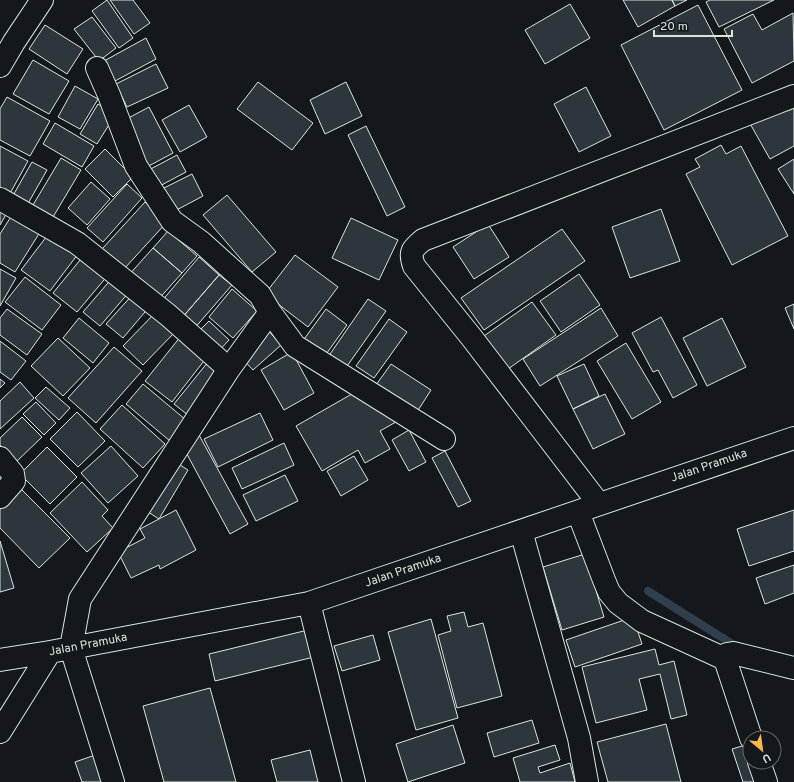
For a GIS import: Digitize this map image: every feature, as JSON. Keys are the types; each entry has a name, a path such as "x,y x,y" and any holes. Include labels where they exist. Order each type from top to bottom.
{"street":[{"path":"0,66 42,0"},
{"path":"97,68 110,95 136,166 172,220 201,242 260,295 270,312 295,346 444,438"},
{"path":"599,504 472,338 414,266 411,258 411,251 423,240 794,96"},
{"path":"0,199 77,243 168,316 229,369"},
{"path":"113,782 71,648 80,599 229,369 270,312"},
{"name":"Jalan Pramuka","path":"0,660 50,652 309,603 794,438"},
{"path":"0,458 13,474 14,481 0,497"},
{"path":"578,512 609,592 618,603 642,621 725,659"},
{"path":"522,531 579,738 587,782"},
{"path":"309,603 354,782"},
{"path":"0,732 50,652"},
{"path":"748,730 725,659 727,654 733,653 794,668"},
{"path":"762,770 766,782"}],"building":[{"path":"107,0 133,38 119,48 92,11"},
{"path":"110,0 133,0 150,23 134,34"},
{"path":"623,0 672,0 675,6 638,27"},
{"path":"672,0 687,0 675,6"},
{"path":"710,0 774,0 719,27 706,2"},
{"path":"570,4 590,38 545,64 525,30"},
{"path":"698,5 742,90 664,130 621,45"},
{"path":"793,13 794,61 752,83 724,29 753,14 762,30"},
{"path":"92,17 116,48 99,61 74,29"},
{"path":"45,25 83,49 67,74 29,49"},
{"path":"146,38 156,59 115,81 104,61"},
{"path":"33,60 69,81 49,114 13,94"},
{"path":"156,64 168,88 127,107 116,84"},
{"path":"258,82 313,123 292,150 237,109"},
{"path":"346,82 362,116 325,134 310,100"},
{"path":"75,86 98,99 80,129 58,117"},
{"path":"586,87 611,136 579,152 554,104"},
{"path":"7,97 50,121 30,156 0,140 0,109"},
{"path":"782,102 787,111 794,108 794,146 770,159 748,120"},
{"path":"98,104 115,115 97,144 80,134"},
{"path":"189,105 207,137 180,152 162,120"},
{"path":"149,107 173,153 145,168 121,122"},
{"path":"55,123 94,146 82,167 43,144"},
{"path":"366,126 405,207 387,216 348,135"},
{"path":"721,145 726,154 741,146 788,236 732,265 686,174 700,167 695,159"},
{"path":"0,146 28,161 7,199 0,195"},
{"path":"105,149 133,177 113,197 85,169"},
{"path":"177,155 186,172 156,188 147,171"},
{"path":"61,158 81,170 50,222 30,210"},
{"path":"794,159 794,194 778,169"},
{"path":"32,162 47,170 26,207 11,199"},
{"path":"192,174 203,196 169,214 158,191"},
{"path":"91,182 110,199 87,225 68,208"},
{"path":"127,184 142,198 103,242 87,228"},
{"path":"227,195 276,252 252,272 203,215"},
{"path":"145,202 167,222 124,269 102,249"},
{"path":"0,207 8,211 0,225"},
{"path":"661,209 680,261 630,278 612,227"},
{"path":"14,212 42,229 15,272 0,263 0,234"},
{"path":"351,218 398,240 379,280 332,258"},
{"path":"488,224 509,257 474,279 453,247"},
{"path":"562,229 585,261 484,330 461,298"},
{"path":"168,231 197,256 182,273 153,248"},
{"path":"50,232 78,254 50,291 21,270"},
{"path":"153,248 182,273 156,302 127,277"},
{"path":"85,254 109,274 77,312 53,293"},
{"path":"295,255 338,287 308,327 265,294"},
{"path":"199,257 219,275 181,319 161,302"},
{"path":"0,269 16,278 0,306"},
{"path":"579,274 600,305 561,332 540,301"},
{"path":"219,275 232,285 193,330 181,319"},
{"path":"25,277 61,305 42,330 5,302"},
{"path":"113,277 130,291 100,326 83,312"},
{"path":"232,289 257,311 233,338 209,317"},
{"path":"135,292 150,306 123,338 106,324"},
{"path":"368,299 386,311 345,369 328,357"},
{"path":"532,302 556,335 508,369 484,336"},
{"path":"794,304 794,329 785,308"},
{"path":"601,308 618,336 540,386 523,359"},
{"path":"7,309 42,334 27,355 0,335 0,318"},
{"path":"326,309 347,325 324,357 302,342"},
{"path":"155,313 175,332 143,365 123,346"},
{"path":"661,317 697,385 673,398 658,370 653,372 632,333"},
{"path":"79,318 109,343 93,363 63,338"},
{"path":"722,318 746,367 707,386 683,338"},
{"path":"389,319 407,332 374,378 356,366"},
{"path":"209,321 229,340 216,354 195,335"},
{"path":"267,329 281,345 253,370 239,355"},
{"path":"181,336 207,357 172,402 145,381"},
{"path":"58,338 90,368 63,396 31,366"},
{"path":"0,341 26,361 11,380 0,372"},
{"path":"626,343 661,402 632,419 597,361"},
{"path":"114,347 142,371 96,423 68,398"},
{"path":"292,352 314,393 284,410 261,370"},
{"path":"208,362 223,373 189,416 174,404"},
{"path":"391,364 431,390 417,412 376,385"},
{"path":"584,364 599,396 573,409 557,376"},
{"path":"0,379 5,383 0,388"},
{"path":"20,382 34,398 0,429 0,401"},
{"path":"143,384 186,420 170,441 126,404"},
{"path":"46,387 70,408 59,420 35,398"},
{"path":"357,391 403,418 380,431 390,449 365,463 358,450 322,471 296,426"},
{"path":"605,394 625,434 593,449 573,409"},
{"path":"36,402 56,423 44,435 23,414"},
{"path":"122,405 165,444 143,468 100,429"},
{"path":"77,412 105,441 78,467 50,439"},
{"path":"260,413 273,440 218,467 204,439"},
{"path":"22,417 42,437 16,462 0,445 0,438"},
{"path":"409,430 426,462 409,471 392,440"},
{"path":"199,435 248,524 230,534 182,445"},
{"path":"284,443 294,465 242,489 232,468"},
{"path":"111,446 138,476 108,503 81,473"},
{"path":"47,447 77,477 50,504 20,474"},
{"path":"445,451 471,501 458,507 432,458"},
{"path":"354,456 368,480 341,496 327,471"},
{"path":"172,460 188,470 159,519 142,508"},
{"path":"285,475 298,501 256,521 243,495"},
{"path":"82,482 108,510 102,516 113,528 87,552 50,513"},
{"path":"20,488 70,538 39,568 0,528 0,507"},
{"path":"176,510 196,550 160,569 159,565 131,578 118,552 145,538 140,529"},
{"path":"794,510 794,551 749,566 737,529"},
{"path":"0,541 14,588 0,592"},
{"path":"585,554 604,617 562,630 543,567"},
{"path":"794,565 794,593 765,604 756,578"},
{"path":"464,612 468,627 483,623 502,696 457,708 438,635 451,631 447,616"},
{"path":"633,617 642,644 575,667 566,640"},
{"path":"431,619 458,718 416,730 388,632"},
{"path":"308,630 314,657 215,681 209,654"},
{"path":"373,635 380,660 342,671 334,646"},
{"path":"655,649 659,665 674,661 687,715 671,719 660,674 639,679 647,710 596,723 582,667"},
{"path":"210,688 236,782 164,782 143,706"},
{"path":"532,720 539,743 494,757 487,733"},
{"path":"666,724 681,782 608,782 597,742"},
{"path":"453,725 465,763 408,782 396,744"},
{"path":"555,745 560,760 538,767 540,773 570,763 575,782 520,782 513,758"},
{"path":"742,746 742,770 755,770 762,782 743,782 732,749"},
{"path":"310,750 318,782 277,782 271,760"},
{"path":"101,753 111,782 82,782 75,762"}],"waterway":[{"path":"648,591 737,647"}]}
